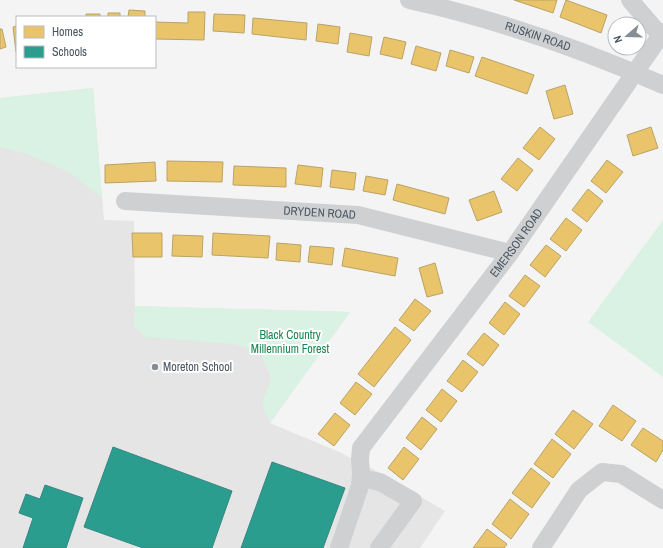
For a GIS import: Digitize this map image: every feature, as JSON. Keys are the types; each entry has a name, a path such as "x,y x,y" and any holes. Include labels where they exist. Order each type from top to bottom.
{"street":[{"name":"RUSKIN ROAD","path":"409,0 434,5 547,38 663,85"},
{"path":"630,0 662,33"},
{"name":"EMERSON ROAD","path":"361,478 361,448 510,253 662,33"},
{"name":"DRYDEN ROAD","path":"125,201 358,215 510,253"},
{"path":"541,548 579,490 602,472 621,474 663,500"},
{"path":"339,548 360,486 361,478 380,482 413,501 379,548"}],"shaded area":[{"name":"Moreton School","path":"93,88 104,220 134,221 135,306 350,312 270,423 337,451 377,471 445,511 420,548 0,548 0,98"}],"green space":[{"path":"93,88 102,198 69,172 27,154 0,147 0,98"},
{"path":"663,220 663,377 588,322"},
{"name":"Black Country Millennium Forest","path":"135,306 350,312 270,423 262,404 271,378 260,351 233,344 145,337 134,326"}],"building: Homes":[{"path":"514,0 557,0 553,13"},
{"path":"566,0 607,15 601,33 560,17"},
{"path":"129,10 145,11 145,16 128,16"},
{"path":"188,12 205,12 204,40 156,39 156,22 188,23"},
{"path":"108,13 120,13 120,16 108,16"},
{"path":"86,14 100,14 100,16 86,16"},
{"path":"214,14 245,15 244,33 213,31"},
{"path":"253,18 307,23 306,40 252,34"},
{"path":"318,24 340,27 338,44 316,41"},
{"path":"16,26 16,52 13,27"},
{"path":"0,29 2,29 6,47 0,49"},
{"path":"350,33 372,37 369,56 347,52"},
{"path":"384,37 406,42 402,59 380,54"},
{"path":"416,46 441,53 436,71 411,64"},
{"path":"450,50 474,57 469,73 446,66"},
{"path":"482,57 534,75 527,94 475,76"},
{"path":"565,85 573,114 554,119 546,91"},
{"path":"540,127 555,139 539,160 523,148"},
{"path":"651,127 658,148 633,156 627,135"},
{"path":"518,158 533,170 517,191 501,179"},
{"path":"607,160 623,172 606,193 591,181"},
{"path":"167,161 223,162 222,182 167,181"},
{"path":"155,162 156,181 105,183 105,165"},
{"path":"298,165 323,168 321,187 295,184"},
{"path":"234,166 286,168 286,187 233,185"},
{"path":"332,170 356,173 354,190 330,187"},
{"path":"366,176 388,180 385,195 363,191"},
{"path":"397,184 449,198 445,214 393,200"},
{"path":"588,189 603,201 587,222 572,210"},
{"path":"494,191 502,212 477,221 469,200"},
{"path":"566,218 582,230 566,251 550,239"},
{"path":"132,233 162,233 162,257 133,257"},
{"path":"213,233 270,236 268,258 212,255"},
{"path":"173,235 203,236 202,257 172,256"},
{"path":"277,243 301,245 300,262 276,260"},
{"path":"546,245 561,256 545,277 530,265"},
{"path":"310,246 334,248 332,265 308,262"},
{"path":"345,248 398,258 395,276 342,266"},
{"path":"435,263 443,293 427,297 419,268"},
{"path":"525,275 540,286 524,307 509,296"},
{"path":"415,299 431,311 414,331 399,320"},
{"path":"505,302 520,314 504,335 489,323"},
{"path":"395,327 411,340 374,387 358,374"},
{"path":"484,333 499,345 483,366 467,354"},
{"path":"463,360 478,372 462,392 447,381"},
{"path":"356,382 372,394 355,415 340,403"},
{"path":"442,389 457,401 441,422 426,410"},
{"path":"613,405 636,421 622,441 599,426"},
{"path":"573,410 593,424 574,449 555,434"},
{"path":"335,413 350,425 334,446 318,434"},
{"path":"422,417 437,429 421,450 406,438"},
{"path":"643,428 663,441 663,450 656,462 631,445"},
{"path":"552,439 571,454 553,478 534,464"},
{"path":"404,447 419,459 403,480 388,468"},
{"path":"531,468 550,483 532,508 512,493"},
{"path":"510,499 529,514 511,539 492,524"},
{"path":"487,529 507,544 504,548 473,548"}],"building: Schools":[{"path":"113,447 232,491 212,548 143,548 84,527"},
{"path":"272,462 345,488 323,548 241,548"},
{"path":"45,485 83,498 66,548 23,548 33,518 19,513 26,494 40,499"}],"place":[{"name":"Moreton School","path":"155,367"}]}
